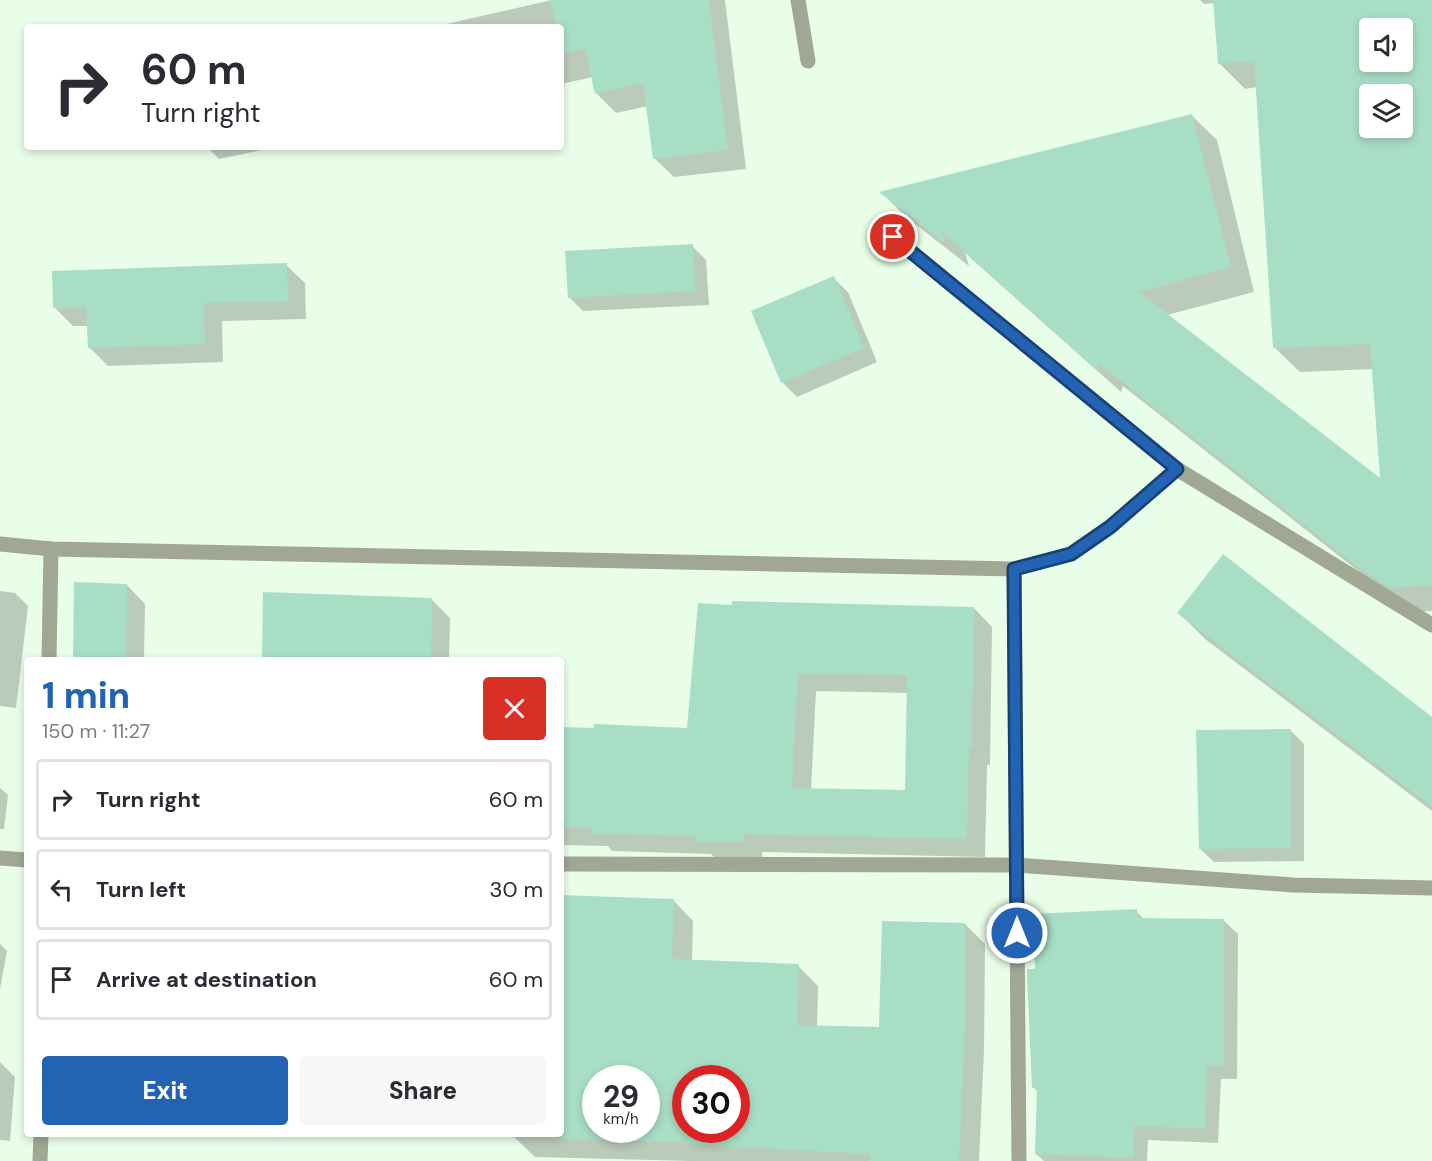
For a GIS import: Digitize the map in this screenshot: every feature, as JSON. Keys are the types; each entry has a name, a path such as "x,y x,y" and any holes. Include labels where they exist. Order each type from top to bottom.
{"street":[{"path":"798,0 808,61"},
{"path":"893,237 1177,469 1432,625"},
{"path":"0,544 51,549 1014,569 1071,554 1110,527 1177,469"},
{"path":"49,657 51,549"},
{"path":"1014,569 1019,1161"},
{"path":"0,858 24,860"},
{"path":"564,864 1017,865 1293,885 1432,888"},
{"path":"40,1161 41,1137"}],"building":[{"path":"550,0 709,0 728,150 653,159 643,83 595,94 585,49 564,53 564,24 555,24"},
{"path":"1213,0 1432,0 1432,585 1390,588 1363,571 1098,363 1096,369 942,232 946,244 879,192 1192,114 1231,267 1139,292 1380,478 1370,344 1273,348 1254,61 1218,64"},
{"path":"693,244 695,291 568,298 565,251"},
{"path":"287,263 288,301 204,303 205,344 88,348 86,307 53,308 52,271"},
{"path":"834,276 864,348 781,383 751,311"},
{"path":"1223,554 1432,717 1432,807 1177,613"},
{"path":"74,582 127,584 126,657 73,657"},
{"path":"263,592 432,598 431,657 262,657"},
{"path":"732,601 974,607 972,747 969,747 967,839 744,834 744,842 696,841 696,836 592,833 592,828 564,827 564,727 594,728 594,724 687,728 698,603 732,605","holes":["798,673 907,675 905,790 792,788"]},
{"path":"1291,729 1291,848 1199,849 1196,730"},
{"path":"564,895 674,899 672,959 799,964 797,1025 879,1027 882,921 965,923 965,1029 959,1161 869,1161 869,1154 682,1144 750,1143 750,1065 672,1065 672,1142 660,1141 660,1065 582,1065 582,1140 561,1139 564,1137"},
{"path":"1137,909 1137,918 1224,919 1224,1066 1207,1065 1205,1129 1134,1126 1133,1158 1035,1154 1037,1088 1032,1088 1027,976 1027,969 1035,969 1032,914"}],"route":[{"path":"893,237 1177,469 1110,527 1071,554 1014,569 1017,933"}]}
